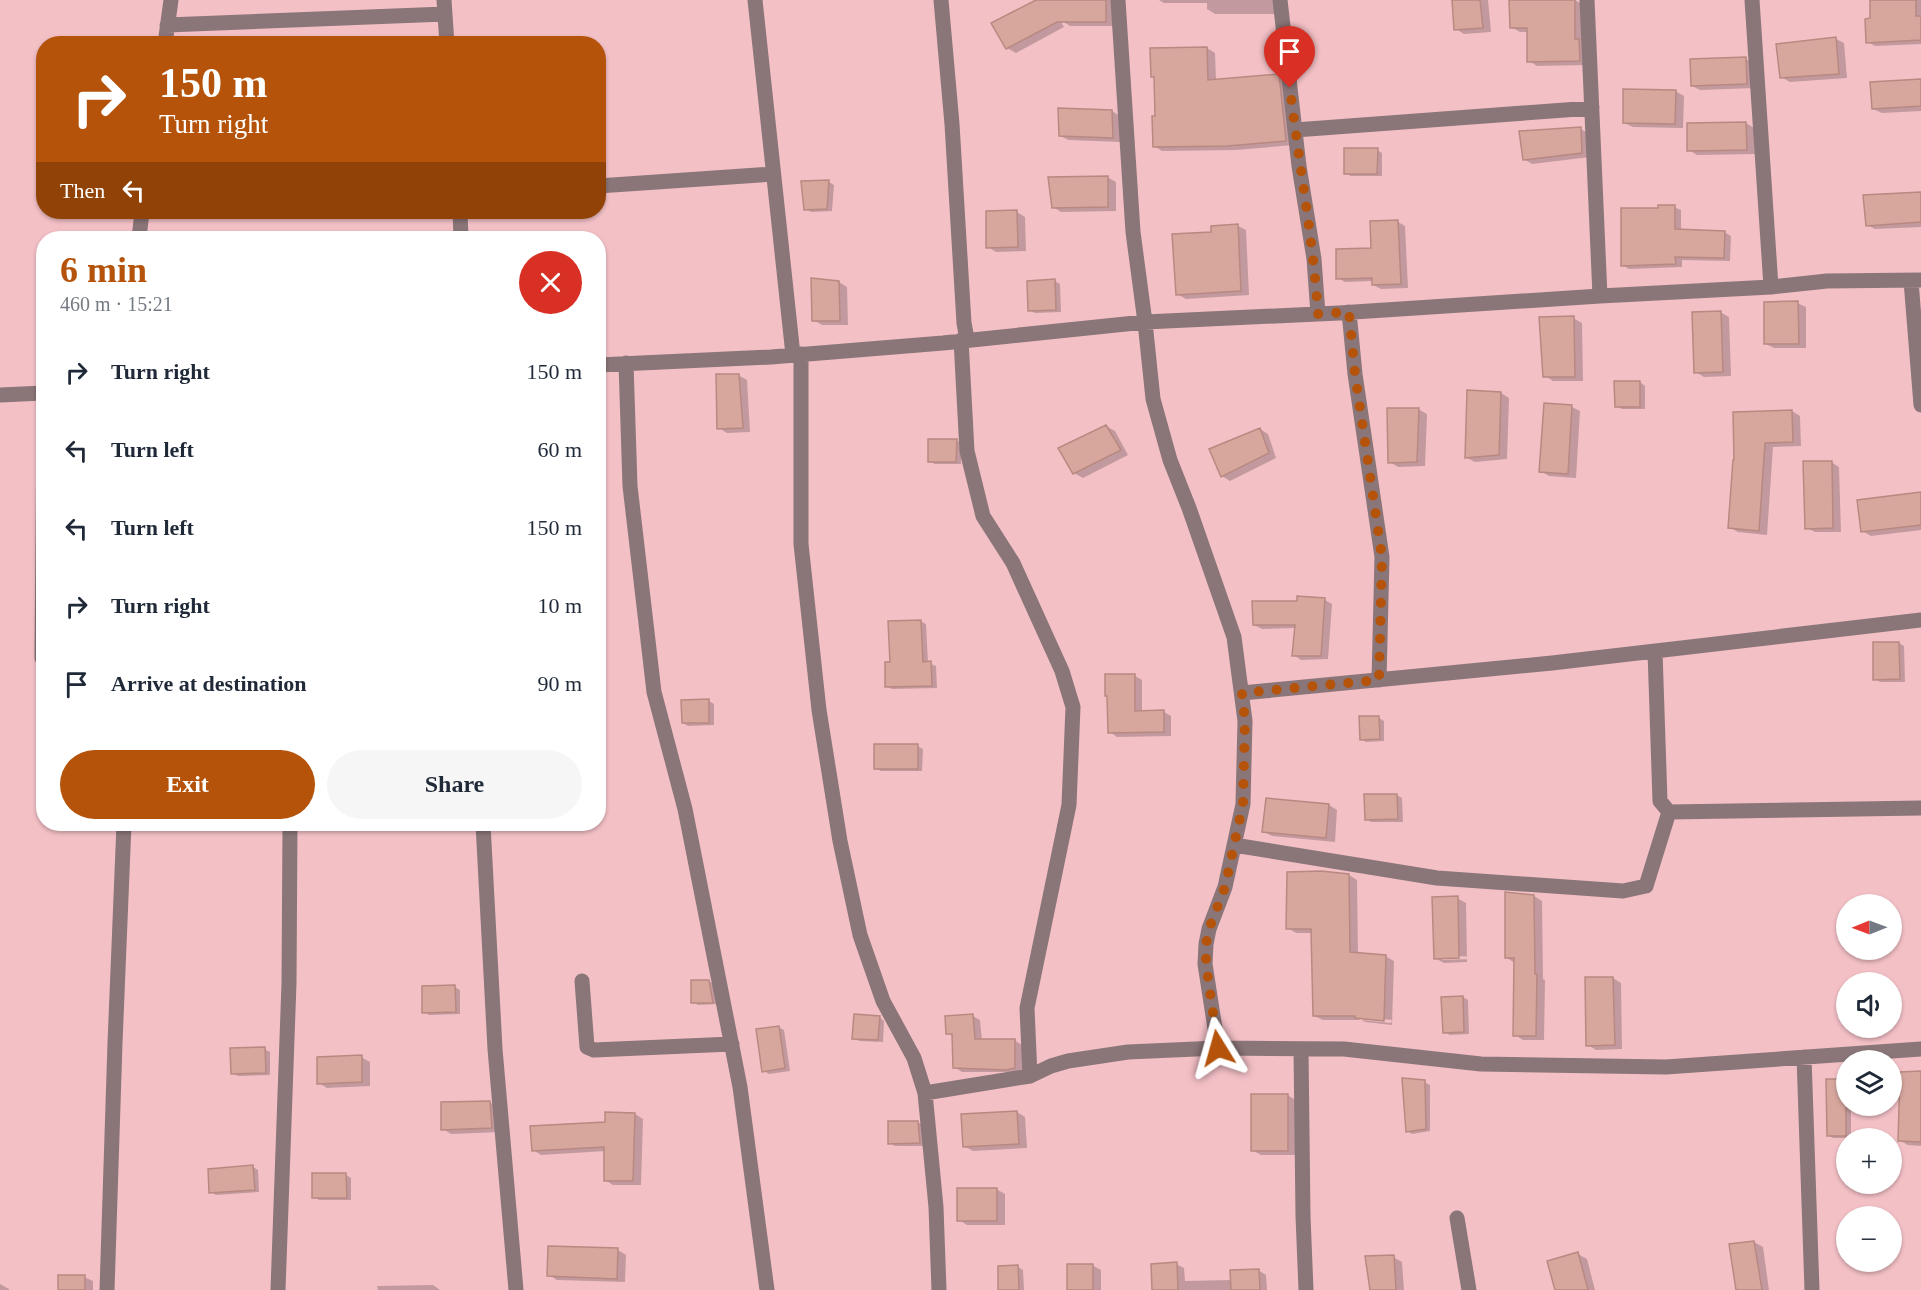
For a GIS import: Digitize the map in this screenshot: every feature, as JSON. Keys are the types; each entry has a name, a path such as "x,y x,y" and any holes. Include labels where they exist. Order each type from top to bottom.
{"street":[{"path":"166,36 171,0"},
{"path":"755,0 773,174 797,354 801,544 819,710 840,841 860,935 883,1001 914,1058 925,1093 936,1207 939,1290"},
{"path":"941,0 952,124 964,323 967,451 983,516 1013,563 1062,671 1073,707 1069,806 1027,1008 1030,1076"},
{"path":"1118,0 1133,232 1153,399 1170,460 1234,637 1245,721 1243,804 1225,887 1209,929 1206,944 1206,964 1218,1048"},
{"path":"1280,0 1295,130 1314,259 1318,314"},
{"path":"1587,0 1600,296"},
{"path":"1752,0 1771,287"},
{"path":"167,25 445,7 447,36"},
{"path":"1295,130 1592,108"},
{"path":"606,185 773,174"},
{"path":"606,364 771,357 1145,322 1771,287 1827,281 1916,281 1921,405"},
{"path":"1349,312 1355,374 1382,557 1379,680"},
{"path":"626,363 630,486 654,692 685,809 732,1044 740,1087 767,1290"},
{"path":"0,395 36,393"},
{"path":"1242,693 1655,651 1921,620"},
{"path":"1655,651 1660,801 1669,812"},
{"path":"1669,812 1921,808"},
{"path":"1234,845 1437,878 1623,891 1646,886 1669,812"},
{"path":"107,1290 124,831"},
{"path":"278,1290 289,983 290,831"},
{"path":"483,831 495,1049 516,1290"},
{"path":"582,981 587,1047 594,1050 732,1044"},
{"path":"925,1093 1030,1076 1050,1066 1068,1061 1128,1052 1218,1048 1344,1049 1481,1064 1666,1067 1921,1049"},
{"path":"1301,1049 1306,1290"},
{"path":"1804,1058 1812,1290"},
{"path":"1457,1218 1469,1290"}],"building":[{"path":"1036,0 1106,0 1106,22 1057,22 1006,49 991,23"},
{"path":"1452,0 1480,0 1483,28 1454,30"},
{"path":"1509,0 1575,0 1575,39 1579,39 1580,61 1527,62 1527,28 1510,28"},
{"path":"1870,0 1916,0 1916,16 1921,16 1921,40 1866,43 1865,19 1870,18"},
{"path":"1836,37 1839,74 1780,78 1776,44"},
{"path":"1207,47 1208,80 1279,74 1286,141 1227,146 1153,147 1154,77 1151,77 1150,48"},
{"path":"1746,57 1747,84 1691,86 1690,59"},
{"path":"1921,79 1921,106 1872,109 1870,82"},
{"path":"1623,89 1676,90 1675,124 1623,123"},
{"path":"1058,108 1112,110 1113,138 1059,136"},
{"path":"1746,122 1747,150 1687,151 1687,123"},
{"path":"1581,127 1582,153 1523,160 1519,131"},
{"path":"1344,148 1378,148 1377,174 1344,174"},
{"path":"1108,176 1108,207 1052,208 1048,177"},
{"path":"829,180 827,209 804,210 801,181"},
{"path":"1921,192 1921,222 1866,226 1863,195"},
{"path":"1658,205 1675,205 1675,229 1725,231 1724,258 1675,257 1676,264 1621,266 1621,208 1658,208"},
{"path":"1017,210 1018,247 986,248 986,211"},
{"path":"1398,220 1401,284 1372,285 1372,278 1336,279 1336,249 1371,248 1370,221"},
{"path":"1238,224 1241,291 1176,295 1172,234 1211,232 1211,226"},
{"path":"811,278 839,281 840,321 812,321"},
{"path":"1055,279 1056,310 1028,311 1027,281"},
{"path":"1798,301 1799,344 1764,344 1764,302"},
{"path":"1721,311 1723,372 1694,373 1692,312"},
{"path":"1574,316 1575,377 1543,377 1539,317"},
{"path":"716,374 739,374 743,428 717,429"},
{"path":"1614,381 1640,381 1640,407 1615,407"},
{"path":"1467,390 1501,392 1499,455 1465,458"},
{"path":"1544,403 1572,405 1568,474 1539,472"},
{"path":"1387,408 1419,408 1417,462 1388,463"},
{"path":"1792,410 1793,442 1765,443 1759,531 1728,528 1734,460 1733,412"},
{"path":"1106,425 1121,450 1073,474 1058,448"},
{"path":"1260,428 1269,453 1221,477 1209,449"},
{"path":"928,439 957,439 956,462 928,462"},
{"path":"1803,461 1832,461 1833,528 1805,529"},
{"path":"1921,492 1921,525 1861,532 1857,500"},
{"path":"1297,596 1325,598 1321,656 1292,656 1295,625 1253,625 1252,601 1297,601"},
{"path":"921,620 923,662 931,661 932,686 885,687 885,662 890,662 888,621"},
{"path":"1873,642 1899,642 1900,679 1873,680"},
{"path":"1105,674 1135,674 1135,711 1164,710 1164,732 1108,733"},
{"path":"709,699 709,723 682,723 681,700"},
{"path":"1359,716 1379,716 1380,739 1360,740"},
{"path":"874,744 918,744 918,769 874,769"},
{"path":"1364,794 1397,794 1398,819 1365,820"},
{"path":"1266,798 1329,804 1326,838 1262,832"},
{"path":"1321,871 1349,874 1350,952 1386,955 1384,1021 1355,1018 1355,1016 1313,1016 1311,929 1286,929 1287,872"},
{"path":"1505,892 1534,895 1535,974 1537,974 1536,1036 1513,1036 1514,958 1505,958"},
{"path":"1458,896 1459,958 1434,959 1432,897"},
{"path":"1585,977 1613,977 1615,1045 1586,1046"},
{"path":"691,980 709,980 713,1003 691,1003"},
{"path":"455,985 456,1012 422,1013 422,986"},
{"path":"1463,996 1464,1032 1443,1033 1441,997"},
{"path":"854,1014 880,1016 878,1040 852,1039"},
{"path":"973,1014 975,1039 1015,1039 1015,1068 1006,1070 953,1068 952,1034 946,1034 945,1016"},
{"path":"779,1026 785,1068 762,1072 756,1029"},
{"path":"265,1047 266,1073 231,1074 230,1048"},
{"path":"362,1055 362,1082 317,1084 317,1057"},
{"path":"1921,1071 1921,1142 1902,1141 1902,1128 1898,1128 1899,1116 1902,1116 1902,1072"},
{"path":"1402,1078 1425,1080 1426,1129 1406,1132"},
{"path":"1826,1079 1836,1079 1836,1116 1846,1116 1846,1128 1836,1128 1836,1136 1827,1136"},
{"path":"1251,1094 1288,1094 1288,1151 1251,1151"},
{"path":"490,1101 492,1128 441,1130 441,1102"},
{"path":"1017,1111 1019,1144 963,1147 961,1114"},
{"path":"605,1112 635,1113 633,1181 604,1181 604,1147 532,1151 530,1126 605,1122"},
{"path":"888,1121 918,1121 920,1143 888,1144"},
{"path":"253,1165 255,1190 209,1193 208,1169"},
{"path":"312,1173 346,1173 347,1198 312,1198"},
{"path":"957,1188 997,1188 997,1221 957,1221"},
{"path":"1754,1241 1762,1290 1736,1290 1729,1244"},
{"path":"548,1246 618,1248 617,1279 547,1276"},
{"path":"1578,1252 1588,1290 1555,1290 1547,1261"},
{"path":"1394,1255 1396,1290 1370,1290 1365,1256"},
{"path":"1177,1262 1178,1290 1152,1290 1151,1264"},
{"path":"1067,1264 1093,1264 1093,1290 1067,1290"},
{"path":"1018,1265 1019,1290 998,1290 998,1266"},
{"path":"1259,1269 1260,1290 1231,1290 1230,1270"},
{"path":"58,1275 85,1275 85,1290 58,1290"}],"route":[{"path":"1218,1048 1206,964 1206,944 1209,929 1225,887 1243,804 1245,721 1242,693 1379,680 1382,557 1355,374 1349,312 1318,314 1314,259 1299,166 1290,88"}]}
